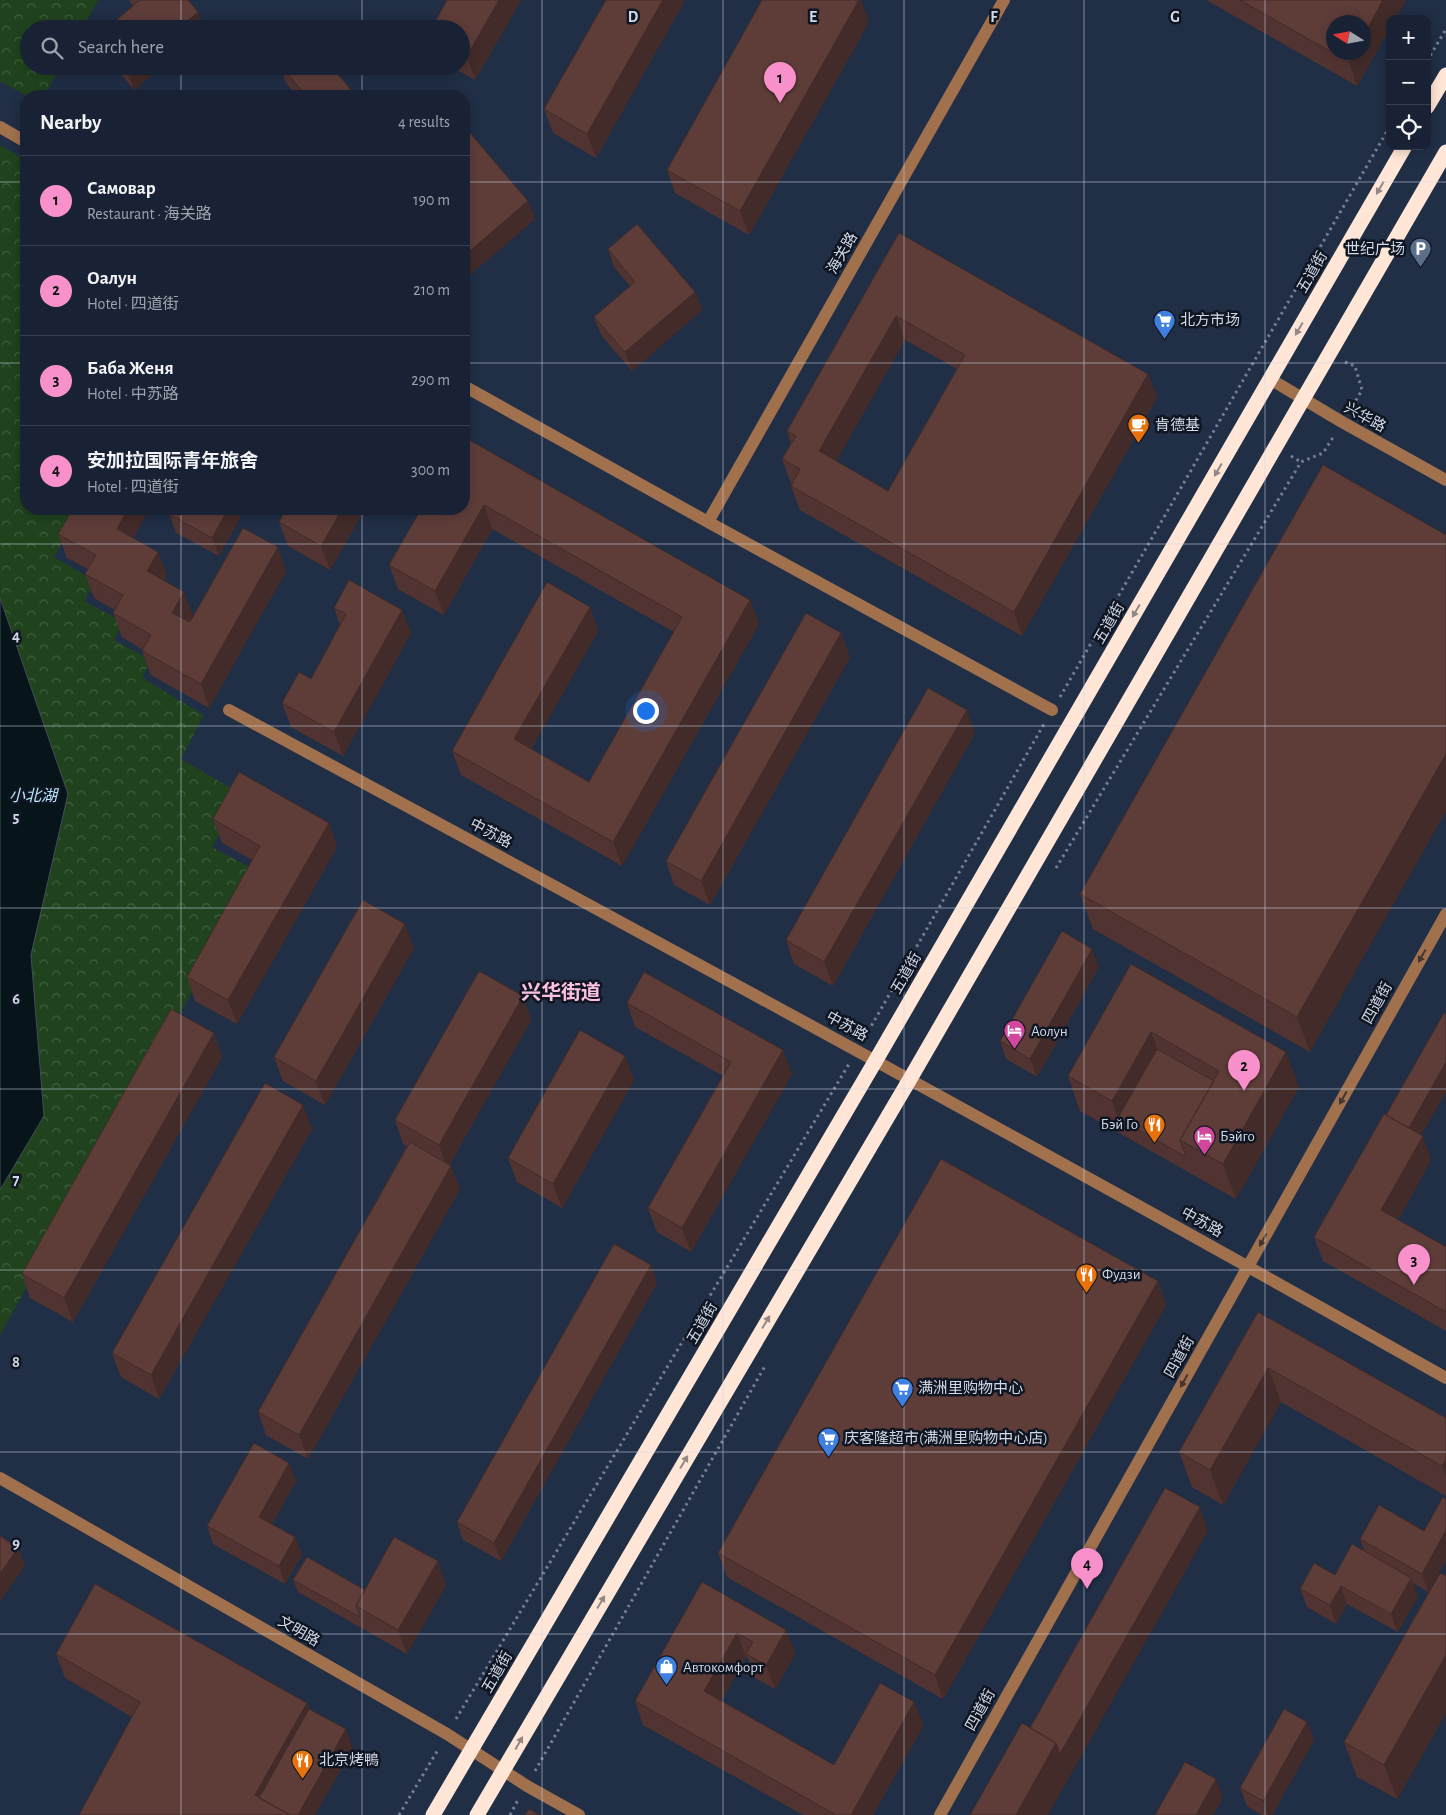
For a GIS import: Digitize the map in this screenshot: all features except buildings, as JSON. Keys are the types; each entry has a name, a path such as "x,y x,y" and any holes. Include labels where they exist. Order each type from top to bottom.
{"highway":[{"path":"1428,105 1446,75"},
{"name":"五道街","path":"433,1815 876,1060 1403,150"},
{"path":"477,1815 910,1079 1446,152"}],"street":[{"name":"海关路","path":"708,522 1004,0"},
{"path":"0,127 20,139"},
{"name":"兴华路","path":"1270,379 1303,400 1446,480"},
{"path":"470,389 1052,710"},
{"name":"中苏路","path":"229,710 858,1050 1446,1378"},
{"name":"四道街","path":"940,1815 1446,914"},
{"name":"文明路","path":"0,1478 447,1734 527,1786 579,1815"}],"path":[{"path":"1428,60 1446,28"},
{"path":"400,1815 858,1050 1052,710 1386,133"},
{"path":"1053,872 1301,462 1323,454 1342,422"},
{"path":"510,1815 767,1363"}],"green space":[{"path":"0,0 98,0 87,20 20,20 20,75 56,75 47,90 20,90 20,92 0,81"},
{"path":"0,145 20,157 20,515 77,515 54,557 95,581 84,601 123,622 114,640 151,660 142,678 204,715 181,759 241,794 212,847 259,872 0,1335 0,1190 44,1116 31,955 68,794 0,598"}],"water":[{"name":"小北湖","path":"0,598 68,794 31,955 44,1116 0,1190"}],"place":[{"name":"Самовар","path":"780,103"},
{"name":"世纪广场","path":"1421,268"},
{"name":"北方市场","path":"1164,339"},
{"name":"肯德基","path":"1139,444"},
{"name":"Аолун","path":"1015,1050"},
{"name":"Оалун","path":"1244,1091"},
{"name":"Бэй Го","path":"1154,1143"},
{"name":"Бэйго","path":"1204,1155"},
{"name":"Баба Женя","path":"1414,1285"},
{"name":"Фудзи","path":"1086,1293"},
{"name":"满洲里购物中心","path":"902,1407"},
{"name":"庆客隆超市(满洲里购物中心店)","path":"828,1457"},
{"name":"安加拉国际青年旅舍","path":"1087,1589"},
{"name":"Автокомфорт","path":"667,1686"},
{"name":"北京烤鴨","path":"303,1779"}],"district":[{"name":"兴华街道","path":"561,992"}]}
